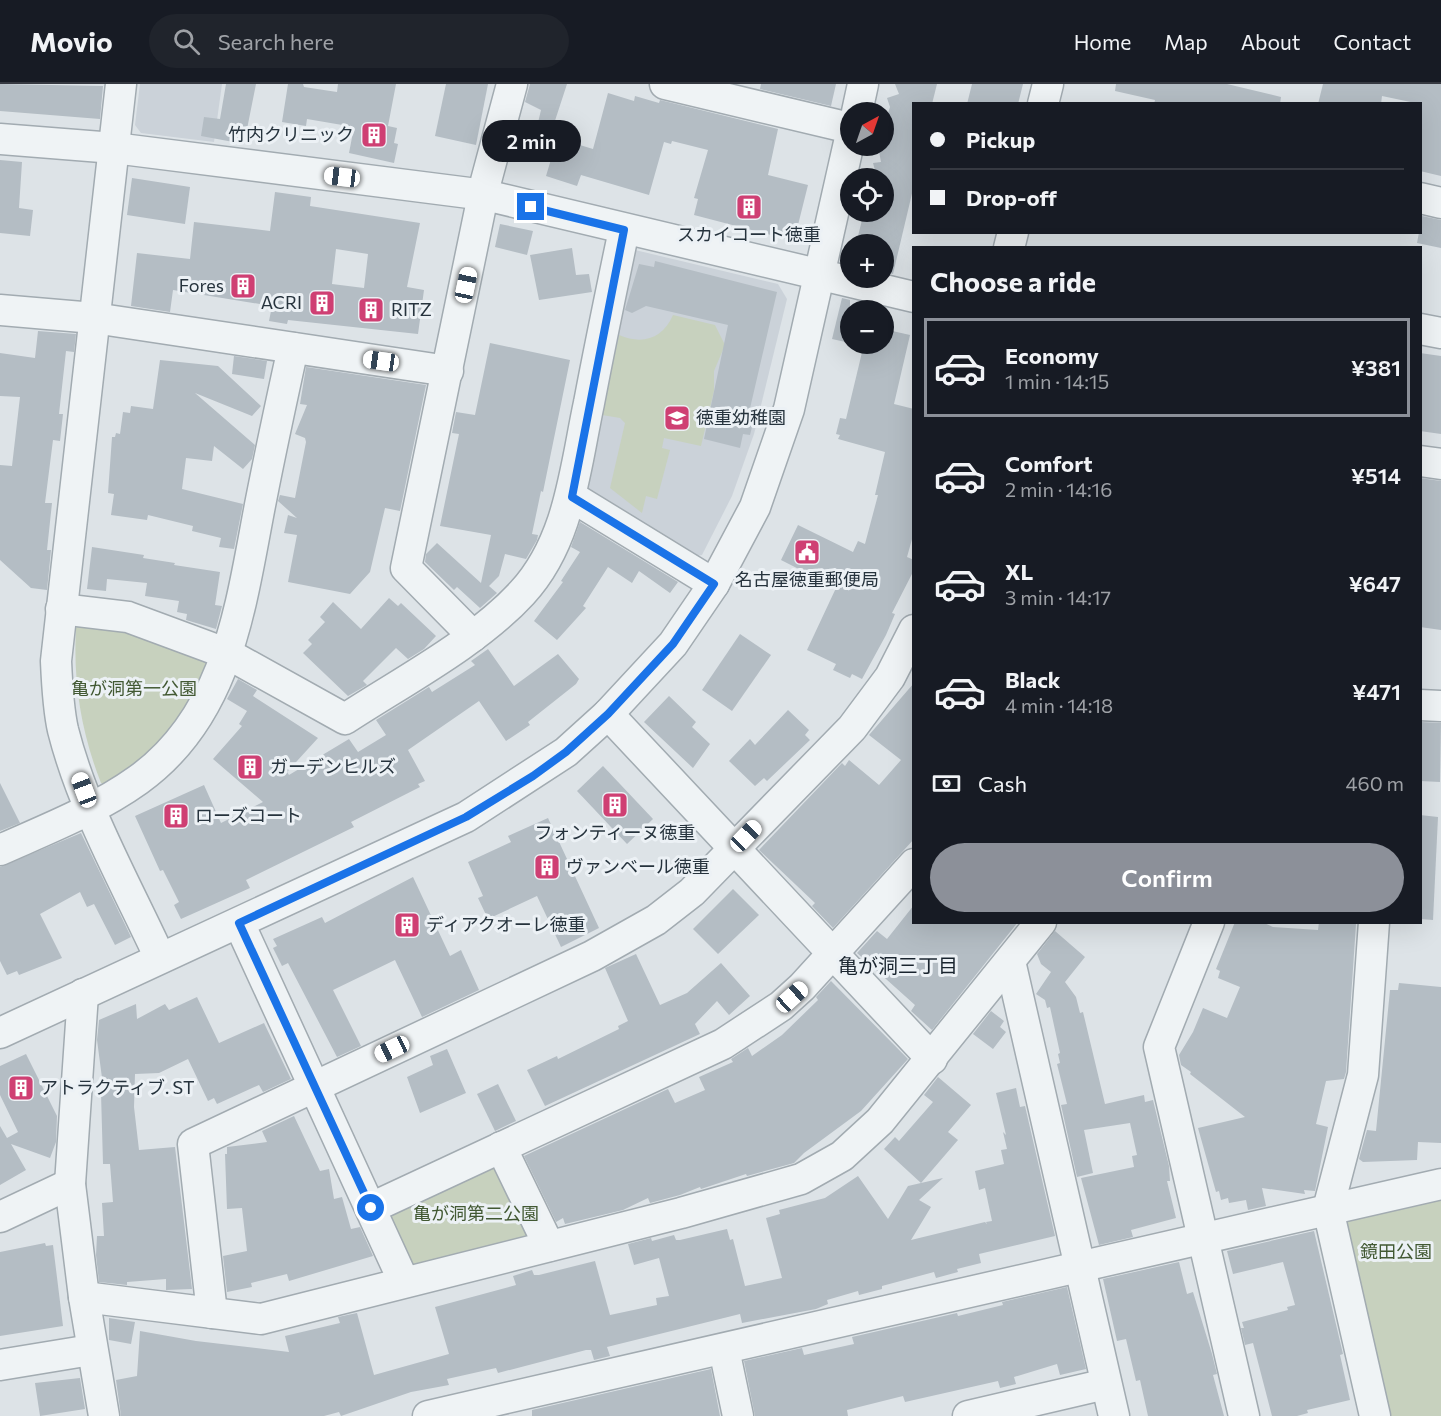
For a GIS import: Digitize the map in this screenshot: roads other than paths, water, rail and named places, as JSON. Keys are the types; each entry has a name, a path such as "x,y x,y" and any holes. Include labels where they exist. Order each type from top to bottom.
{"street":[{"path":"121,84 56,661 63,728 91,808 160,958"},
{"path":"473,636 406,568 485,195 512,84"},
{"path":"665,84 751,94 840,125"},
{"path":"858,102 863,84"},
{"path":"1044,102 1048,84"},
{"path":"0,139 114,148 485,195 624,230 912,297"},
{"path":"0,1033 466,817 550,764 608,714 673,644 714,584 755,507 778,445 820,275 846,156"},
{"path":"1422,198 1441,203"},
{"path":"61,609 128,617 228,654 345,719 473,636 501,615 524,591 556,540 572,497 624,230"},
{"path":"0,310 94,318 448,371"},
{"path":"1422,329 1441,333"},
{"path":"0,850 91,808 139,779 168,753 207,701 228,654 242,605 292,348"},
{"path":"1422,461 1441,464"},
{"path":"572,497 714,584"},
{"path":"212,1313 193,1144 628,938 692,892 852,728 890,677 912,634"},
{"path":"1422,705 1441,706"},
{"path":"608,714 932,1059"},
{"path":"371,1208 723,1044 781,1006 832,955 912,866"},
{"path":"239,923 404,1282"},
{"path":"84,1297 261,1319 780,1186 822,1170 862,1140 932,1059 1039,924"},
{"path":"1208,924 1159,1047 1244,1416"},
{"path":"1374,924 1363,1075 1328,1209 1374,1416"},
{"path":"1010,961 1114,1416"},
{"path":"83,994 70,1184 91,1350 104,1416"},
{"path":"501,1147 549,1246"},
{"path":"0,1217 70,1184"},
{"path":"428,1416 1441,1184"},
{"path":"724,1348 738,1416"},
{"path":"0,1365 91,1350"},
{"path":"968,1416 1106,1384"}],"place":[{"name":"竹内クリニック","path":"374,135"},
{"name":"スカイコート徳重","path":"749,207"},
{"name":"Fores","path":"243,286"},
{"name":"ACRI","path":"322,303"},
{"name":"RITZ","path":"371,310"},
{"name":"徳重幼稚園","path":"677,418"},
{"name":"名古屋徳重郵便局","path":"807,552"},
{"name":"ガーデンヒルズ","path":"250,767"},
{"name":"フォンティーヌ徳重","path":"615,805"},
{"name":"ローズコート","path":"176,816"},
{"name":"ヴァンベール徳重","path":"547,867"},
{"name":"ディアクオーレ徳重","path":"407,925"},
{"name":"アトラクティブ. ST","path":"21,1088"}],"district":[{"name":"亀が洞三丁目","path":"898,966"}],"park label":[{"name":"亀が洞第一公園","path":"134,689"},
{"name":"亀が洞第二公園","path":"476,1214"},
{"name":"鏡田公園","path":"1396,1252"}]}
